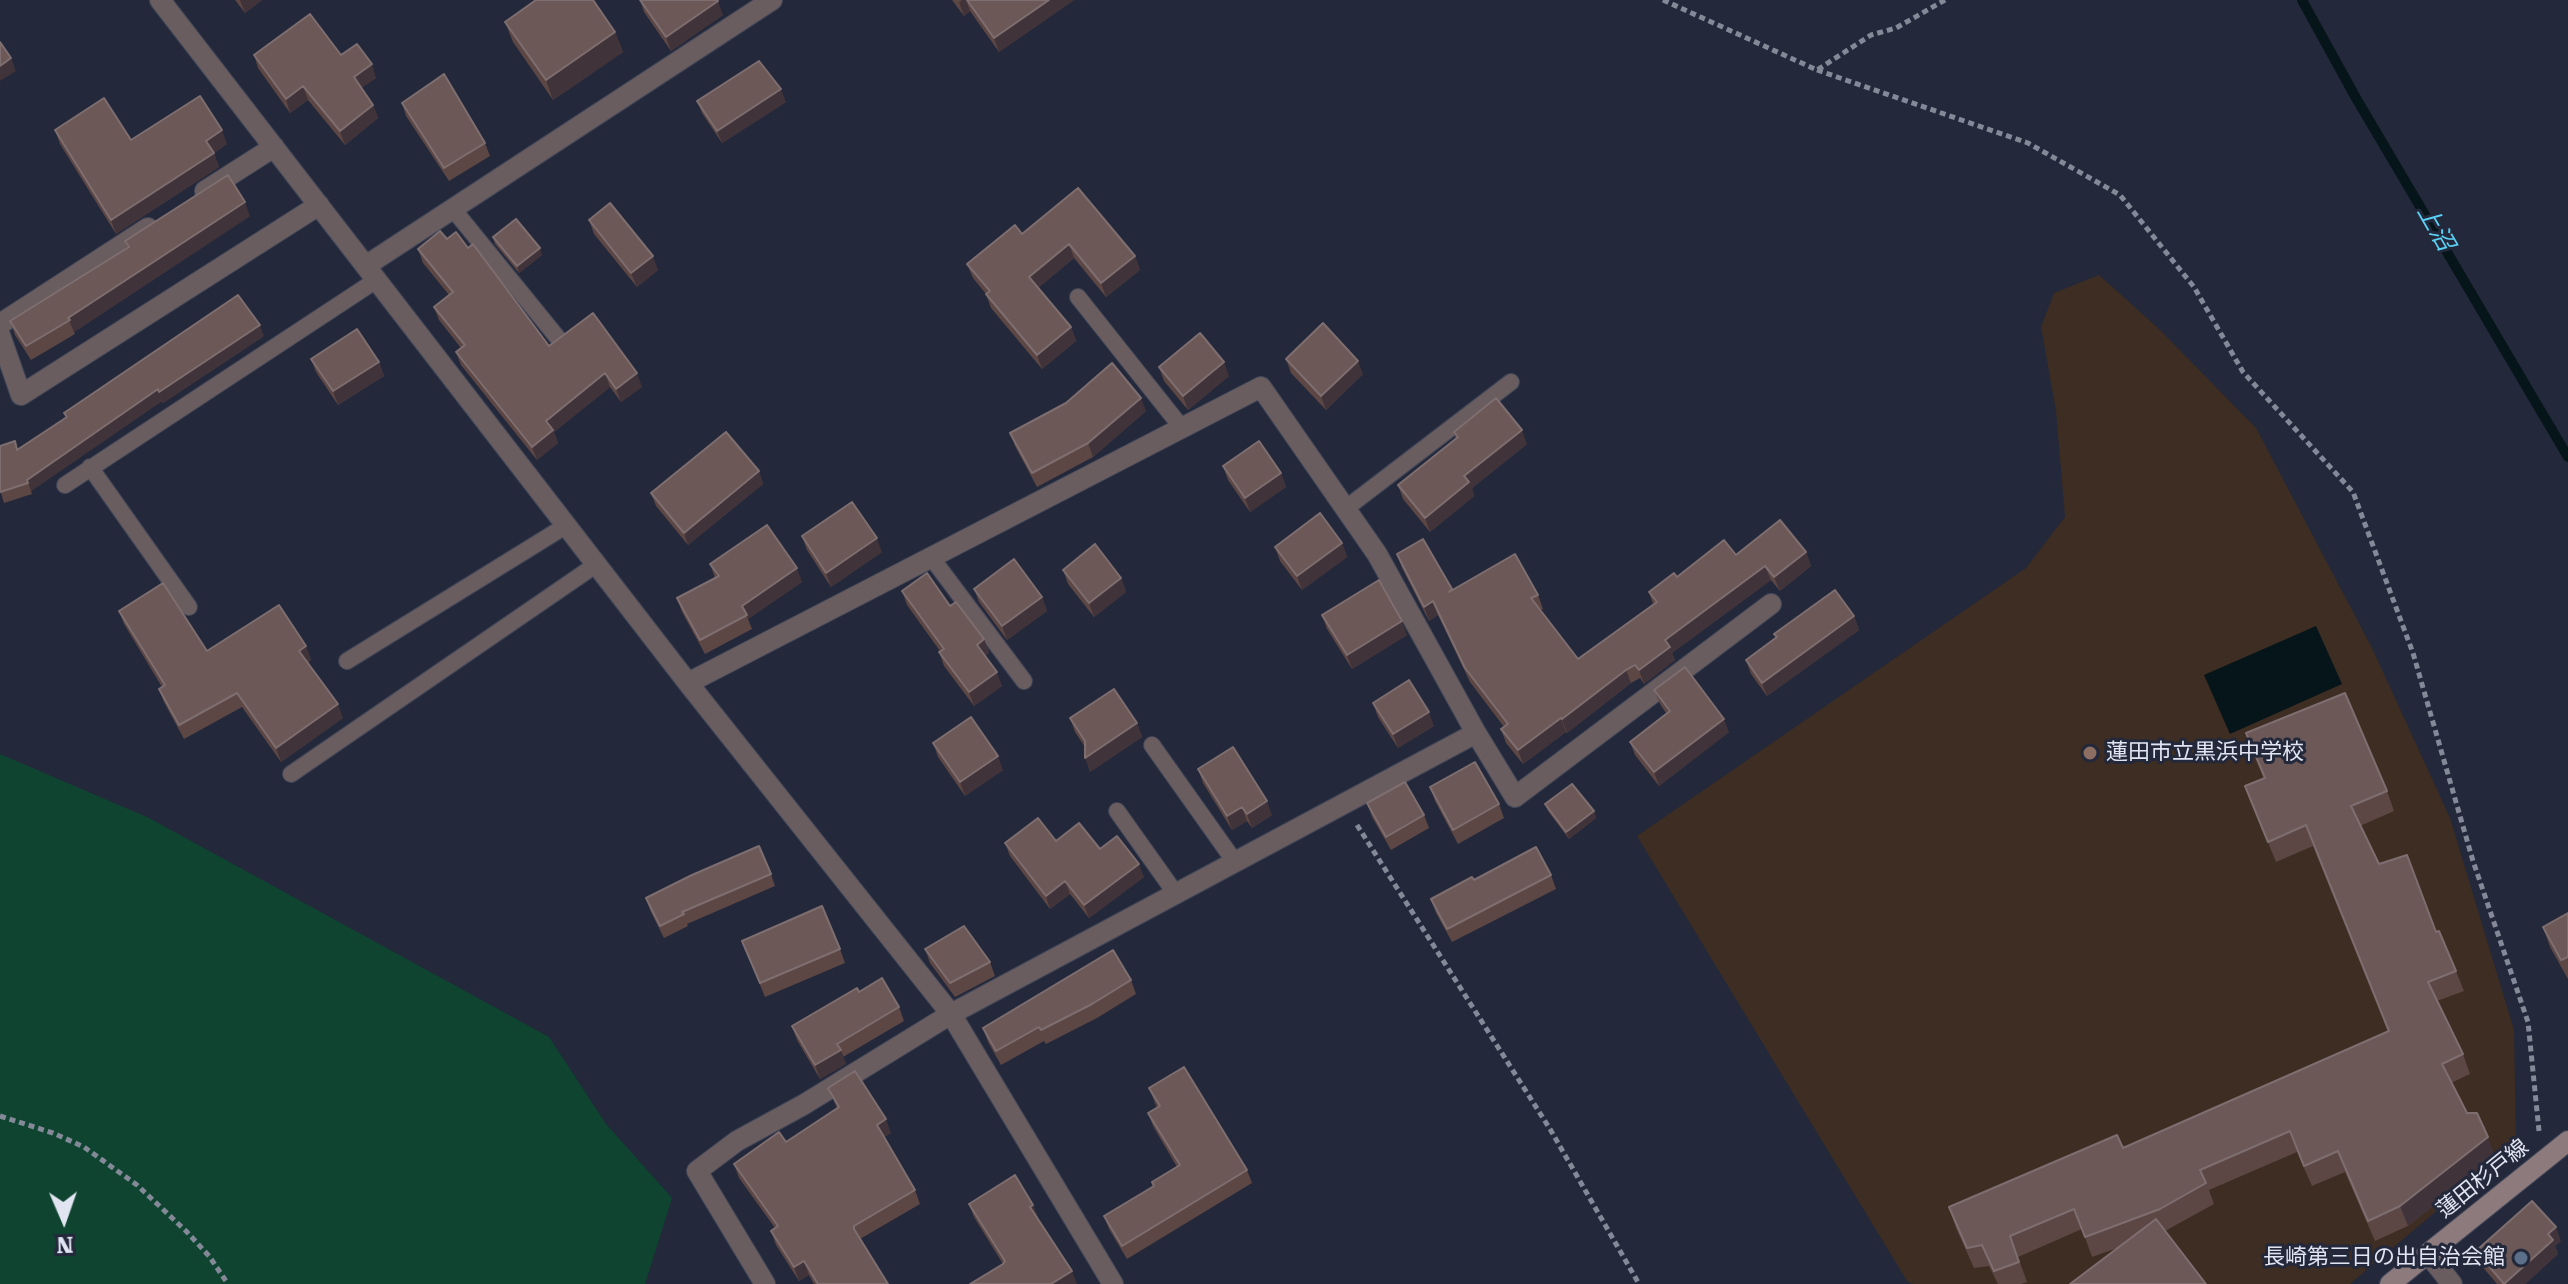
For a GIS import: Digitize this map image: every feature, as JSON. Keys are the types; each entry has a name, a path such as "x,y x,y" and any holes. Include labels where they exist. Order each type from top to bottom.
{"main road":[{"name":"蓮田杉戸線","path":"2390,1284 2568,1141"}],"street":[{"path":"372,272 453,209 772,0"},
{"path":"166,2 274,147 688,683 951,1014 1113,1284"},
{"path":"0,324 274,147"},
{"path":"0,335 21,395 319,205"},
{"path":"688,683 1261,387 1377,554 1515,797 1771,604"},
{"path":"765,1284 697,1171 737,1141 803,1105 951,1014 1476,733"},
{"path":"2428,1254 2452,1284"}],"lane":[{"path":"453,209 557,337"},
{"path":"65,485 372,272"},
{"path":"1078,297 1182,428"},
{"path":"1345,509 1511,382"},
{"path":"90,467 189,607"},
{"path":"347,661 567,525"},
{"path":"931,557 1024,681"},
{"path":"291,774 597,564"},
{"path":"1152,745 1235,862"},
{"path":"1117,811 1176,894"}],"path":[{"path":"1663,0 1817,70 2028,143 2120,195 2194,287 2243,372 2353,492 2413,653 2473,861 2528,1022 2538,1126 2546,1159"},
{"path":"1817,70 1871,35 1896,28 1945,0"},
{"path":"1344,804 1550,1129 1639,1284"},
{"path":"0,1116 53,1133 95,1155 164,1209 209,1256 228,1284"}],"shaded area":[{"name":"蓮田市立黒浜中学校","path":"2099,275 2158,328 2256,428 2372,648 2450,818 2514,1030 2516,1144 2350,1284 1913,1284 1907,1281 1637,836 2026,568 2065,517 2056,411 2041,327 2054,293"},
{"path":"2316,626 2342,684 2230,734 2204,675"}],"green space":[{"path":"0,754 149,818 549,1037 606,1124 672,1198 645,1284 0,1284"}],"building":[{"path":"536,0 593,0 615,32 546,80 505,22"},
{"path":"640,0 717,0 718,1 666,37"},
{"path":"967,0 1049,0 994,38"},
{"path":"310,14 341,55 357,44 372,64 354,77 373,105 340,131 303,86 286,99 254,55"},
{"path":"0,42 11,58 0,66"},
{"path":"759,61 781,89 717,131 697,101"},
{"path":"444,74 485,143 444,168 402,103"},
{"path":"200,96 222,130 206,141 214,153 111,220 55,130 104,98 131,140"},
{"path":"228,175 245,202 68,318 70,320 26,346 10,321 129,247 125,241"},
{"path":"1078,188 1135,256 1101,283 1069,244 1029,277 1071,327 1037,355 986,294 990,291 967,264 1015,225 1022,234"},
{"path":"610,203 653,256 631,273 589,220"},
{"path":"516,219 540,248 517,266 493,237"},
{"path":"440,231 447,239 456,232 468,248 473,244 549,346 593,313 637,373 616,389 605,373 546,421 553,430 532,447 456,352 465,345 434,307 453,292 418,249"},
{"path":"238,295 260,325 159,392 158,389 27,480 28,483 0,492 0,446 15,441 17,450 67,417 64,413"},
{"path":"1323,323 1358,361 1321,396 1286,359"},
{"path":"357,329 379,362 333,391 311,359"},
{"path":"1200,333 1224,362 1183,396 1159,367"},
{"path":"1112,363 1141,398 1088,443 1032,473 1010,433 1066,403"},
{"path":"1496,398 1522,430 1464,476 1469,482 1425,518 1398,485 1458,437 1454,432"},
{"path":"726,432 759,471 684,533 651,493"},
{"path":"1259,441 1281,473 1245,498 1223,466"},
{"path":"852,502 877,538 826,573 802,536"},
{"path":"1320,513 1342,543 1297,576 1275,547"},
{"path":"1780,520 1806,552 1774,577 1765,566 1665,640 1670,647 1639,670 1635,665 1626,670 1518,750 1501,729 1508,724 1465,668 1433,601 1424,607 1397,554 1423,539 1452,589 1449,592 1515,554 1538,595 1531,598 1578,659 1657,602 1649,592 1674,573 1677,577 1724,540 1736,555"},
{"path":"767,525 797,568 742,606 747,615 700,640 677,598 719,576 710,564"},
{"path":"1095,544 1121,578 1089,603 1063,570"},
{"path":"1014,559 1042,597 1002,626 974,589"},
{"path":"927,573 950,606 956,602 984,639 977,645 997,672 969,692 939,652 944,649 902,591"},
{"path":"1379,580 1402,621 1347,655 1322,615"},
{"path":"163,583 207,651 279,605 306,646 299,651 338,704 276,748 237,693 179,725 159,689 165,685 119,611"},
{"path":"1835,590 1854,616 1762,683 1746,660 1777,637 1774,634"},
{"path":"1685,667 1724,719 1654,772 1630,742 1670,711 1654,690"},
{"path":"1409,680 1429,712 1393,734 1373,703"},
{"path":"1114,689 1137,723 1085,758 1085,741 1070,718"},
{"path":"2345,693 2387,791 2351,806 2379,864 2407,855 2436,932 2439,931 2456,971 2428,982 2463,1054 2442,1064 2467,1113 2477,1113 2488,1137 2400,1206 2368,1221 2338,1151 2304,1166 2290,1131 2200,1170 2206,1183 2160,1209 2085,1237 2074,1209 2010,1236 2019,1262 1994,1271 1982,1245 1967,1248 1949,1207 2117,1135 2123,1148 2389,1031 2306,825 2268,842 2245,786 2265,778 2246,733"},
{"path":"971,717 998,756 960,782 933,743"},
{"path":"1233,747 1267,801 1247,814 1242,807 1227,816 1198,769"},
{"path":"1475,762 1499,804 1453,830 1430,787"},
{"path":"1405,782 1424,815 1386,837 1367,803"},
{"path":"1572,784 1594,811 1566,832 1545,804"},
{"path":"1038,818 1056,841 1079,823 1100,849 1117,836 1139,864 1084,905 1065,881 1046,896 1005,843"},
{"path":"759,846 771,874 682,912 684,914 660,926 646,898"},
{"path":"1536,847 1551,875 1447,929 1431,899"},
{"path":"822,906 840,949 760,983 742,941"},
{"path":"2568,913 2568,957 2561,960 2543,927"},
{"path":"964,926 990,962 950,983 925,949"},
{"path":"1113,950 1131,980 1092,1004 1041,1030 1039,1027 996,1051 983,1028"},
{"path":"882,978 899,1007 837,1044 841,1050 815,1065 792,1026 857,988 859,992"},
{"path":"1184,1067 1247,1170 1122,1246 1104,1216 1154,1186 1152,1182 1180,1165 1148,1113 1160,1106 1149,1088"},
{"path":"855,1071 886,1119 877,1125 915,1190 854,1226 888,1284 818,1284 804,1261 794,1267 771,1231 778,1226 734,1164 779,1132 786,1142 839,1107 828,1088"},
{"path":"1015,1175 1033,1205 1030,1207 1072,1271 1051,1284 970,1284 1005,1261 969,1204"},
{"path":"2532,1201 2556,1227 2548,1234 2553,1240 2504,1284 2476,1251"},
{"path":"2156,1219 2206,1284 2070,1284"}],"waterway":[{"name":"上沼","path":"2302,0 2356,98 2568,457"}],"place":[{"name":"蓮田市立黒浜中学校","path":"2090,753"},
{"name":"長崎第三日の出自治会館","path":"2521,1258"}]}
